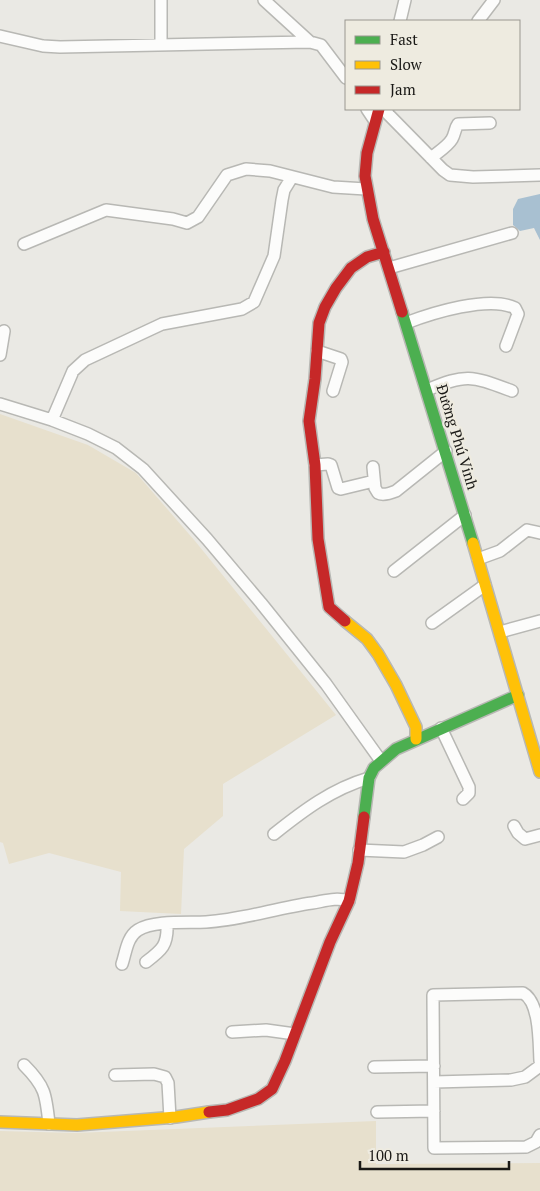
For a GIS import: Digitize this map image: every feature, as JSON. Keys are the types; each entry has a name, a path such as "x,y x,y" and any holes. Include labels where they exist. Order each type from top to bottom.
{"street":[{"path":"161,44 162,0"},
{"path":"264,0 310,42"},
{"path":"400,20 405,0"},
{"path":"479,20 494,0"},
{"path":"0,36 29,43 60,47 310,42 321,45 345,77"},
{"path":"368,110 375,121"},
{"name":"Đường Phú Vinh","path":"379,110 367,153 365,176 373,219 446,451 540,772"},
{"path":"386,110 388,114 431,158 450,175 472,177 540,175"},
{"path":"431,158 451,142 458,124 490,123"},
{"path":"24,244 106,210 173,219 187,223 198,217 227,175 246,169 270,171 333,187 366,189"},
{"path":"52,420 73,371 85,360 162,324 242,309 254,302 274,256 284,190 292,177"},
{"path":"389,268 512,233"},
{"path":"384,252 367,257 351,268 325,307 319,323 309,421 315,465 318,539 329,607 366,639 378,654 396,685 416,727 416,739"},
{"path":"406,323 458,307 489,304 507,305 515,308 518,314 506,346"},
{"path":"0,355 4,331"},
{"path":"317,351 337,357 342,362 333,391"},
{"path":"427,390 448,381 466,378 483,380 512,391"},
{"path":"0,404 52,420 88,434 116,448 143,469 207,539 261,603 326,684 381,761"},
{"path":"373,467 376,491 379,494 396,491 446,451"},
{"path":"315,465 332,465 336,484 341,489 374,481"},
{"path":"394,571 465,515"},
{"path":"478,559 500,551 528,530 540,533"},
{"path":"432,623 486,585"},
{"path":"500,632 540,621"},
{"path":"0,1122 77,1125 170,1118 227,1110 258,1099 272,1089 330,942 349,901 355,878 369,778 374,768 396,749 518,695"},
{"path":"441,728 469,787 469,793 462,799"},
{"path":"274,834 301,812 327,795 369,778"},
{"path":"514,826 518,833 525,838 540,835"},
{"path":"359,850 404,852 438,837"},
{"path":"122,964 133,934 145,927 227,920 290,906 339,898 349,901"},
{"path":"146,962 158,953 165,944 168,934 167,924"},
{"path":"540,1061 538,1019 533,1002 527,995 523,993 433,995 434,1148 526,1147 536,1142 540,1135"},
{"path":"232,1032 266,1030 295,1034"},
{"path":"24,1064 44,1090 49,1124"},
{"path":"374,1067 434,1066"},
{"path":"434,1082 511,1080 525,1077 540,1066"},
{"path":"115,1075 154,1074 165,1077 168,1083 170,1118"},
{"path":"377,1112 434,1111"}],"shaded area":[{"path":"0,414 88,445 136,473 195,541 336,715 223,784 223,816 184,849 181,914 120,911 121,872 49,853 9,864 3,843 0,842"},
{"path":"376,1121 376,1164 540,1163 540,1191 0,1191 0,1131 75,1133"}],"water":[{"path":"540,194 540,240 534,228 520,231 513,225 513,209 518,199"}],"traffic: fast":[{"path":"402,312 473,543"},
{"path":"364,817 369,778 374,768 396,749 518,695"}],"traffic: slow":[{"path":"473,543 540,772"},
{"path":"345,621 367,639 378,654 396,685 416,727 416,739"},
{"path":"0,1122 77,1125 176,1117 209,1112"}],"traffic: jam":[{"path":"379,110 367,153 365,176 373,219 402,312"},
{"path":"345,621 329,607 318,539 315,465 309,421 315,379 319,323 325,307 336,288 351,268 367,257 384,252"},
{"path":"209,1112 227,1110 258,1099 272,1089 285,1061 330,942 349,901 358,863 364,817"}]}
